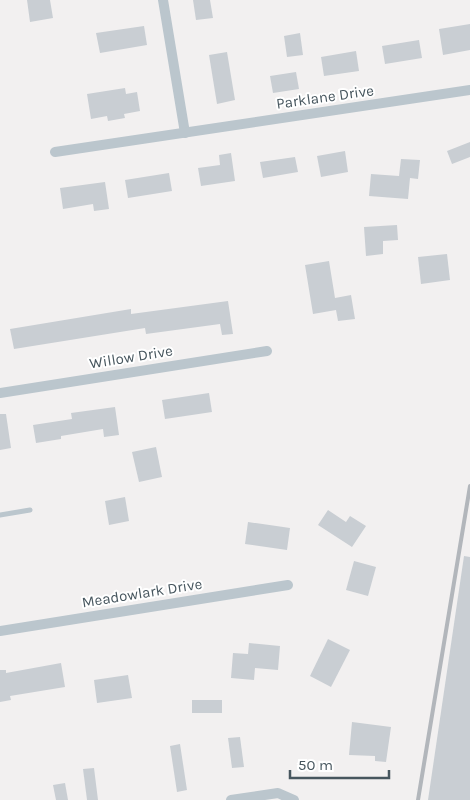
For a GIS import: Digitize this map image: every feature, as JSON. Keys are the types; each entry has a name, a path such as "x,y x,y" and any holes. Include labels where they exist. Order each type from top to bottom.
{"street":[{"path":"163,0 185,133"},
{"name":"Parklane Drive","path":"55,152 470,90"},
{"name":"Willow Drive","path":"0,393 267,351"},
{"name":"Meadowlark Drive","path":"0,631 288,585"},
{"path":"231,800 278,793 294,800"}],"lane":[{"path":"0,515 30,510"}],"building":[{"path":"27,0 50,0 53,18 30,22"},
{"path":"193,0 210,0 213,18 196,20"},
{"path":"470,24 470,50 443,55 439,29"},
{"path":"144,26 147,45 100,53 96,33"},
{"path":"300,33 303,55 287,57 284,36"},
{"path":"419,40 422,58 385,64 382,46"},
{"path":"356,51 359,71 324,76 321,57"},
{"path":"227,52 235,100 217,104 209,55"},
{"path":"296,72 299,89 273,93 270,76"},
{"path":"125,88 126,94 137,92 140,111 124,114 125,118 108,121 107,116 91,119 87,94"},
{"path":"470,142 470,157 452,164 447,151"},
{"path":"345,151 348,172 321,177 317,156"},
{"path":"231,153 235,181 201,186 198,168 220,165 219,155"},
{"path":"295,157 298,172 263,178 260,162"},
{"path":"401,159 420,160 418,179 410,178 408,199 369,196 371,174 399,176"},
{"path":"169,173 172,191 128,198 125,180"},
{"path":"105,182 109,209 94,211 93,204 63,209 60,188"},
{"path":"397,225 398,240 383,241 383,254 366,256 364,227"},
{"path":"447,254 450,280 421,284 418,257"},
{"path":"329,261 335,298 351,295 355,319 338,321 336,310 313,314 305,265"},
{"path":"228,301 233,334 222,335 220,324 146,334 145,328 14,349 10,329 131,309 131,314"},
{"path":"209,393 212,412 165,419 162,400"},
{"path":"115,407 119,435 104,437 103,429 61,436 61,439 36,443 33,425 72,419 71,413"},
{"path":"0,414 6,414 11,448 0,450"},
{"path":"156,447 162,477 139,482 132,452"},
{"path":"125,497 129,521 109,525 105,501"},
{"path":"328,510 346,522 350,516 366,526 352,547 318,525"},
{"path":"248,522 290,528 287,550 245,544"},
{"path":"464,556 470,557 470,800 428,800"},
{"path":"354,561 376,567 368,596 346,590"},
{"path":"328,639 350,650 331,687 310,676"},
{"path":"249,643 280,646 278,670 255,668 254,680 231,678 233,653 248,654"},
{"path":"61,663 65,687 10,696 11,700 0,702 0,670 6,670 6,673"},
{"path":"128,675 132,698 97,703 94,680"},
{"path":"192,700 222,700 222,713 192,713"},
{"path":"352,722 391,727 386,762 375,761 375,756 349,755"},
{"path":"240,737 244,767 232,768 228,738"},
{"path":"180,744 187,790 177,792 170,746"},
{"path":"94,768 98,800 87,800 83,769"},
{"path":"65,783 68,800 56,800 53,785"}],"railway":[{"path":"418,800 470,486"}]}
